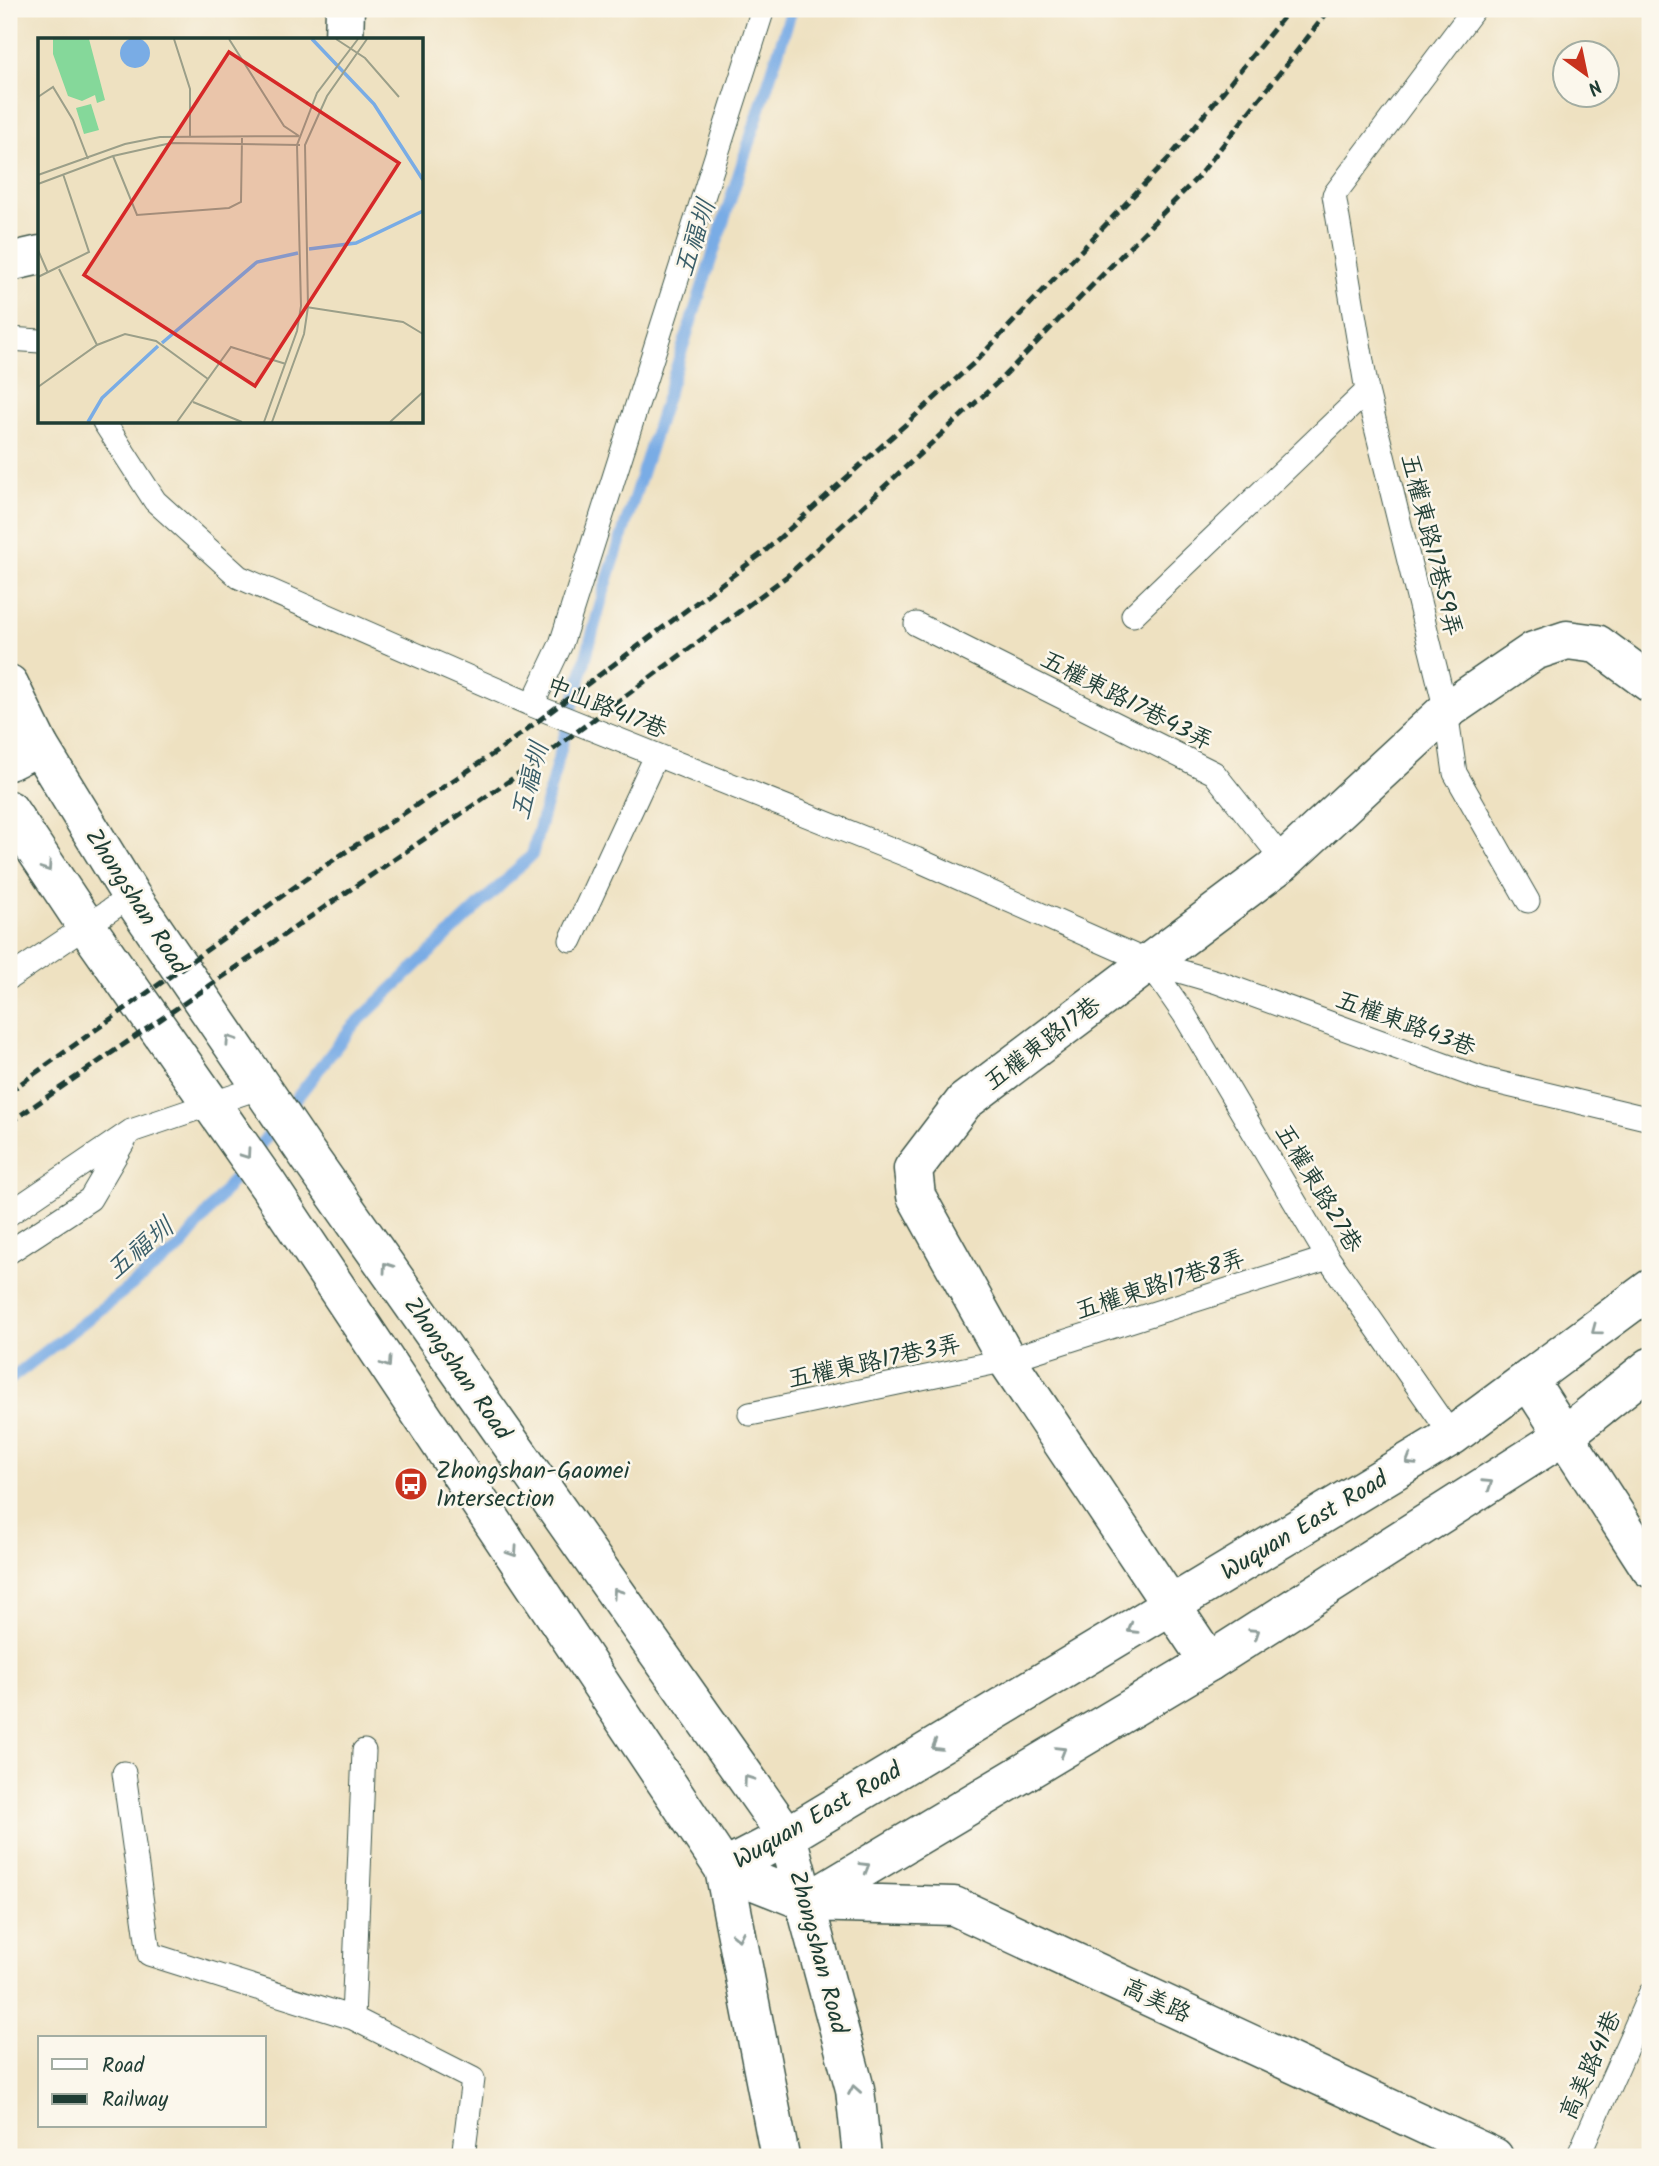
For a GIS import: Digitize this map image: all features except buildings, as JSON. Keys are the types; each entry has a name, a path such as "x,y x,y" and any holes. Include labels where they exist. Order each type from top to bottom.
{"street":[{"path":"344,38 345,9"},
{"path":"9,262 38,256"},
{"name":"五權東路17巷","path":"1209,1662 1169,1606 1007,1360 916,1196 912,1169 964,1102 1284,862 1446,711 1534,651 1567,640 1597,644 1650,682"},
{"name":"Zhongshan Road","path":"9,684 24,754 131,896 261,1087 787,1836 807,1902 855,2089 862,2157"},
{"path":"9,810 87,927 211,1103 724,1869 780,2157"},
{"name":"Wuquan East Road","path":"724,1869 787,1836 1452,1436 1650,1289"},
{"path":"807,1902 1209,1662 1565,1435 1650,1367"},
{"path":"1529,1381 1650,1568"},
{"name":"Wuquan East Road","path":"724,1869 807,1902"},
{"name":"高美路","path":"807,1902 954,1906 1493,2157"}],"lane":[{"path":"532,705 561,644 763,9"},
{"name":"五權東路17巷59弄","path":"1474,9 1334,195 1367,391 1446,711 1455,773 1528,901"},
{"path":"9,339 38,341"},
{"path":"1133,615 1367,391"},
{"name":"中山路417巷","path":"105,424 155,501 239,577 532,705 916,859 1148,962"},
{"name":"五權東路17巷43弄","path":"916,624 1214,773 1284,862"},
{"path":"571,940 656,756"},
{"path":"9,978 131,896"},
{"name":"五權東路43巷","path":"1148,962 1217,982 1483,1079 1650,1119"},
{"name":"五權東路27巷","path":"1148,962 1184,1014 1328,1258 1452,1436"},
{"path":"9,1214 131,1131 261,1087"},
{"path":"9,1252 90,1199 131,1131"},
{"name":"五權東路17巷8弄","path":"1007,1360 1328,1258"},
{"name":"五權東路17巷3弄","path":"750,1414 1007,1360"},
{"path":"353,2018 365,1751"},
{"path":"124,1773 149,1954 353,2018 474,2079 463,2157"},
{"name":"高美路41巷","path":"1578,2157 1650,1994"}],"waterway":[{"name":"五福圳","path":"9,1380 181,1247 351,1028 532,855 604,591 792,9"}],"railway":[{"path":"9,1092 314,873 502,748 764,552 976,361 1170,157 1290,9"},
{"path":"9,1123 528,768 786,577 997,383 1197,178 1330,9"}],"place":[{"name":"Zhongshan-Gaomei Intersection","path":"411,1484"}]}
